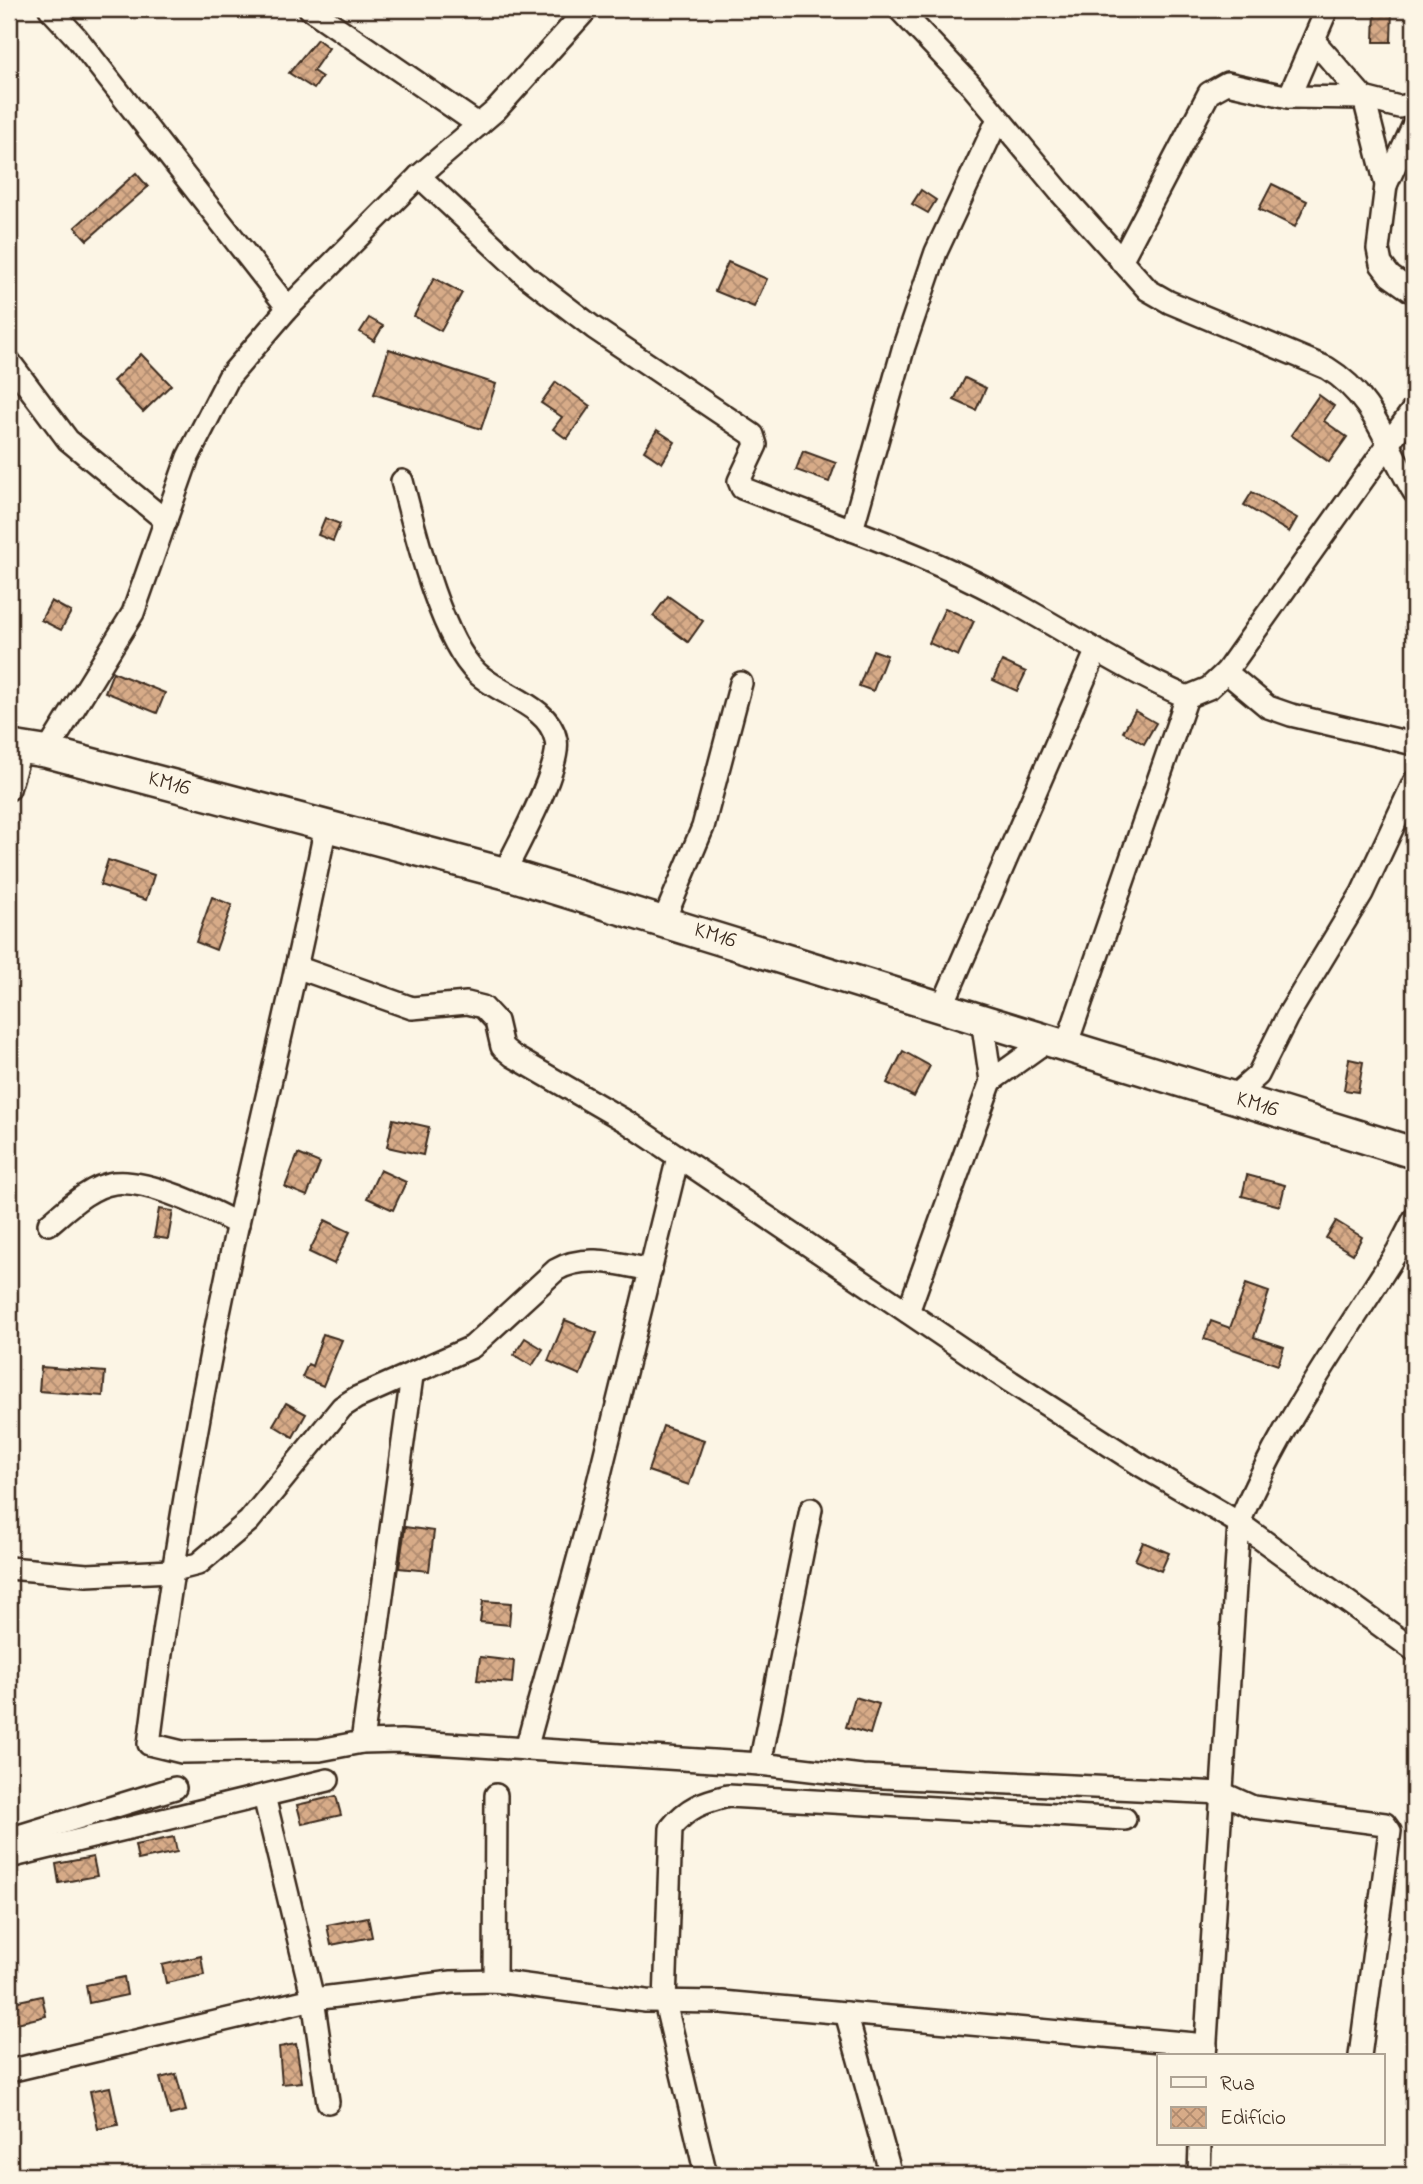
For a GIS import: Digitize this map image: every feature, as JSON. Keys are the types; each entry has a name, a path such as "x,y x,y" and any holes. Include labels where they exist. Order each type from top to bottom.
{"street":[{"path":"50,9 133,109 288,308"},
{"path":"310,9 479,125"},
{"path":"9,789 26,749 133,613 188,457 229,377 288,308 419,176 496,110 587,9"},
{"path":"899,9 971,85 1148,290 1169,302 1327,368 1344,378 1364,398 1414,492"},
{"path":"1289,97 1327,9"},
{"path":"1314,41 1364,99 1386,185"},
{"path":"1121,261 1209,93 1227,83 1289,97 1364,99 1399,107 1414,104"},
{"path":"852,530 904,346 936,252 998,119"},
{"path":"1414,124 1386,185 1378,249 1381,264 1390,276 1414,293"},
{"path":"419,176 536,283 594,328 753,435 756,445 739,481 742,488 951,570 1019,605 1096,652 1187,697"},
{"path":"9,361 68,440 166,521"},
{"path":"991,1081 1057,1043 1187,697 1209,688 1226,672 1414,408"},
{"path":"401,481 421,557 457,647 477,673 549,721 557,741 555,762 504,873"},
{"path":"942,1007 1096,652"},
{"path":"1226,672 1268,707 1291,715 1414,744"},
{"path":"664,920 703,827 741,682"},
{"name":"KM16","path":"26,749 504,873 664,920 1414,1153"},
{"path":"1233,1097 1258,1075 1287,1017 1362,893 1414,782"},
{"path":"326,825 299,968 238,1224 171,1571 149,1744 181,1752 320,1750 362,1742 401,1741 760,1764 862,1776 1222,1793 1253,1807 1340,1816 1389,1827 1360,2054"},
{"path":"299,968 412,1008 467,1003 483,1007 496,1021 502,1047 513,1056 627,1122 1142,1466 1239,1523 1414,1650"},
{"path":"908,1312 991,1081 982,1019"},
{"path":"526,1749 589,1519 678,1157"},
{"path":"49,1224 86,1195 113,1183 178,1196 238,1224"},
{"path":"9,2071 313,1999 452,1982 495,1981 666,2002 722,2002 846,2013 1206,2050 1239,1523 1259,1475 1278,1441 1398,1250 1414,1219"},
{"path":"9,1568 87,1575 171,1571 198,1564 214,1554 249,1521 342,1408 356,1398 412,1376 472,1347 556,1270 569,1262 612,1263 650,1270"},
{"path":"362,1742 412,1376"},
{"path":"760,1764 811,1509"},
{"path":"9,1857 328,1780"},
{"path":"9,1839 175,1788"},
{"path":"495,1981 496,1795"},
{"path":"264,1796 313,1999 328,2102"},
{"path":"706,2175 666,2002 671,1828 684,1811 702,1802 728,1796 1125,1819"},
{"path":"846,2013 891,2175"},
{"path":"1199,2175 1200,2146"}],"building":[{"path":"1375,9 1392,9 1391,42 1374,42"},
{"path":"317,39 329,48 313,71 322,77 314,89 289,73"},
{"path":"136,173 148,187 87,240 75,227"},
{"path":"1272,184 1307,201 1295,227 1259,209"},
{"path":"921,190 936,200 928,213 912,204"},
{"path":"728,262 767,279 754,307 715,291"},
{"path":"434,278 462,293 441,331 414,316"},
{"path":"369,318 383,326 374,341 360,332"},
{"path":"389,349 496,384 481,429 374,394"},
{"path":"141,354 171,385 143,412 113,381"},
{"path":"965,378 986,388 976,410 954,400"},
{"path":"556,382 590,406 567,439 553,429 562,417 541,403"},
{"path":"1319,395 1334,406 1324,421 1347,437 1329,462 1291,435"},
{"path":"657,430 675,442 662,463 644,451"},
{"path":"803,451 836,463 829,482 796,470"},
{"path":"1252,492 1297,518 1289,532 1244,505"},
{"path":"325,518 340,524 333,541 318,535"},
{"path":"668,596 703,621 688,642 653,616"},
{"path":"51,601 71,612 61,630 41,620"},
{"path":"945,608 974,621 958,656 929,643"},
{"path":"873,650 887,655 873,691 859,686"},
{"path":"1002,661 1026,672 1017,691 993,680"},
{"path":"113,672 165,693 157,713 105,692"},
{"path":"1135,711 1156,723 1144,744 1123,732"},
{"path":"108,860 154,875 146,900 100,885"},
{"path":"212,897 232,905 216,950 196,942"},
{"path":"903,1051 930,1066 914,1097 887,1083"},
{"path":"1349,1059 1363,1062 1358,1092 1344,1090"},
{"path":"393,1119 429,1127 423,1155 387,1147"},
{"path":"298,1154 320,1163 307,1196 285,1187"},
{"path":"380,1170 406,1182 393,1210 367,1198"},
{"path":"1247,1175 1285,1185 1280,1206 1242,1196"},
{"path":"159,1209 173,1211 168,1239 154,1237"},
{"path":"325,1220 350,1232 334,1264 309,1252"},
{"path":"1336,1221 1362,1237 1353,1254 1326,1238"},
{"path":"1246,1284 1269,1292 1254,1337 1284,1347 1278,1365 1204,1339 1211,1321 1230,1328"},
{"path":"565,1320 597,1333 580,1375 548,1361"},
{"path":"323,1334 342,1340 323,1386 302,1377 308,1364 312,1366"},
{"path":"525,1338 543,1349 532,1366 514,1355"},
{"path":"41,1367 105,1372 103,1396 39,1391"},
{"path":"286,1403 306,1414 293,1437 273,1425"},
{"path":"663,1426 704,1440 689,1485 648,1471"},
{"path":"405,1527 434,1531 429,1571 399,1568"},
{"path":"1143,1542 1169,1553 1161,1571 1135,1560"},
{"path":"483,1601 511,1603 509,1625 480,1622"},
{"path":"480,1657 514,1661 512,1683 477,1680"},
{"path":"855,1697 879,1704 870,1734 846,1727"},
{"path":"336,1796 341,1815 302,1824 297,1805"},
{"path":"174,1837 177,1852 138,1860 135,1845"},
{"path":"93,1857 97,1876 59,1883 56,1864"},
{"path":"368,1917 372,1937 331,1945 327,1925"},
{"path":"201,1956 204,1975 166,1983 162,1965"},
{"path":"124,1977 127,1995 89,2003 86,1985"},
{"path":"42,1996 46,2016 9,2025 9,2003"},
{"path":"296,2044 302,2082 282,2084 279,2047"},
{"path":"176,2074 186,2111 170,2115 160,2078"},
{"path":"110,2087 118,2125 98,2129 90,2091"}]}
